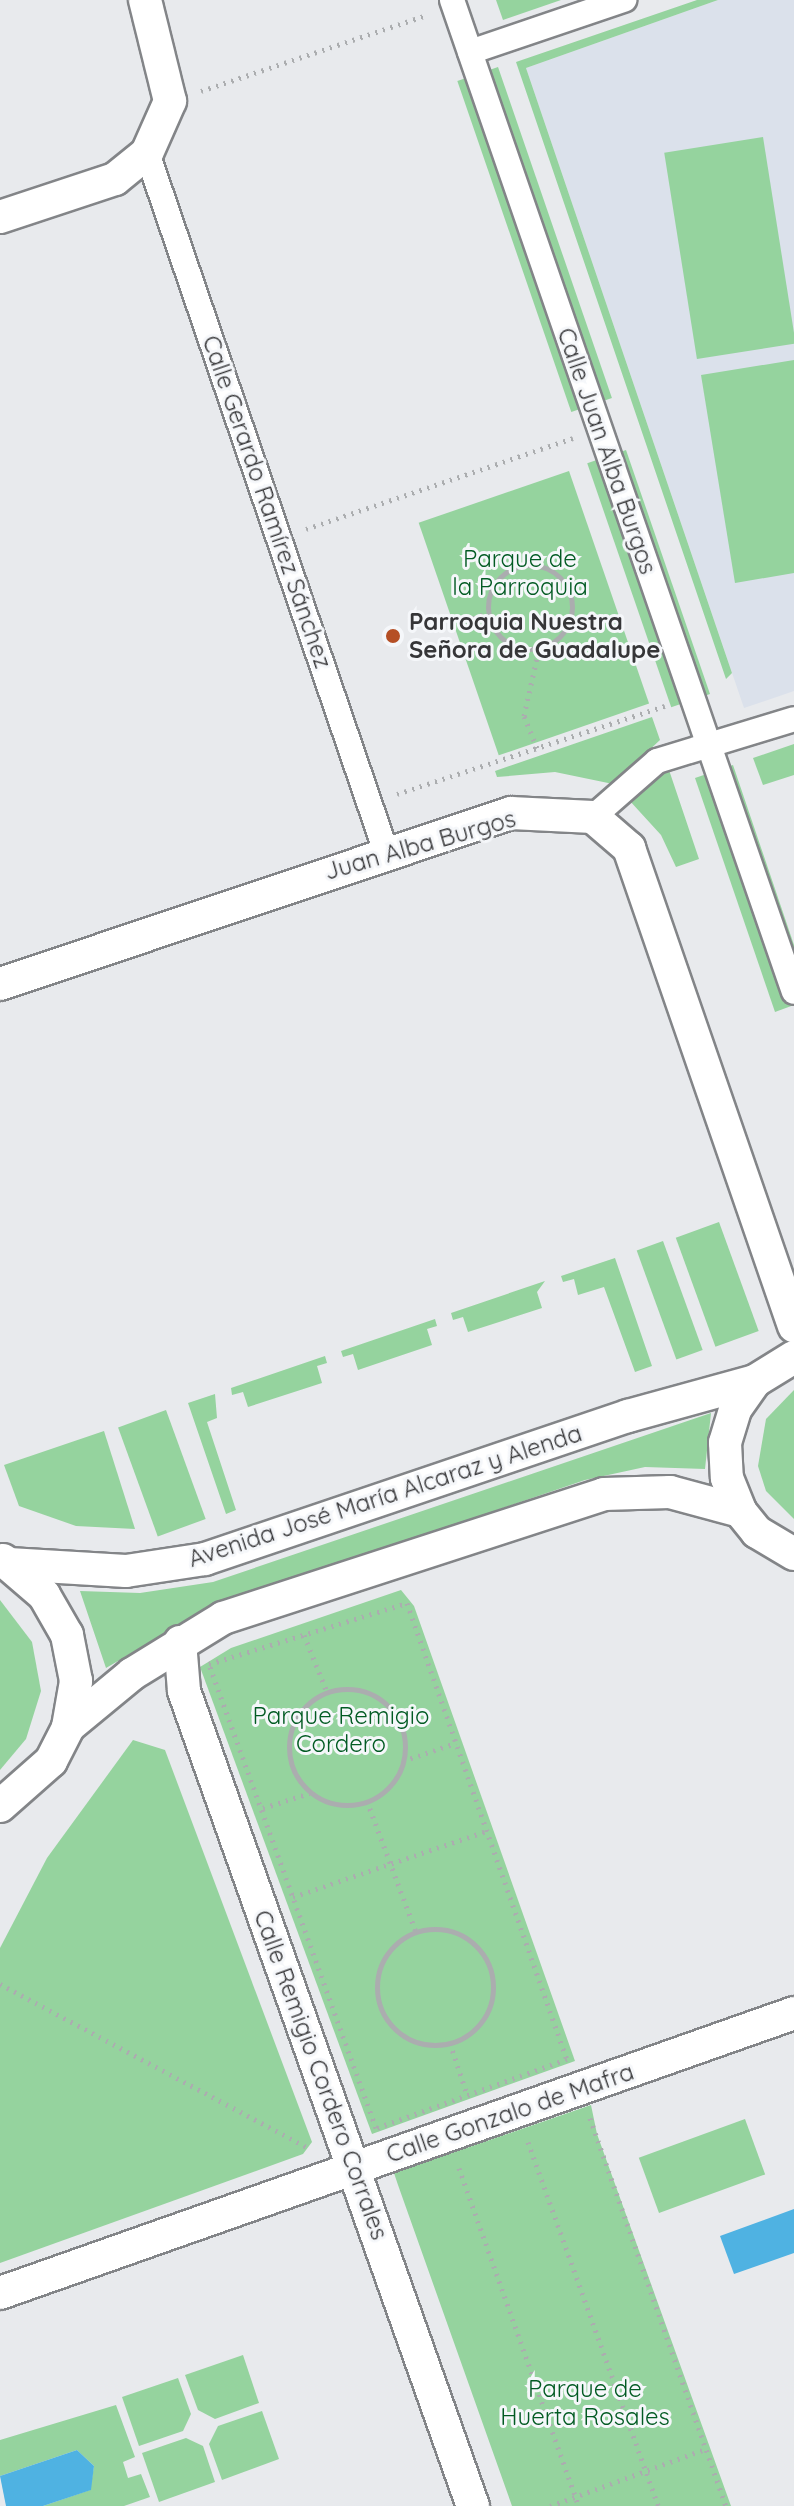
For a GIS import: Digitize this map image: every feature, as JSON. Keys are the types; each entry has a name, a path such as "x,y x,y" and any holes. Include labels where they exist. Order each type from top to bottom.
{"street":[{"name":"Calle Gerardo Ramírez Sánchez","path":"145,0 159,128 279,538 386,852"},
{"path":"470,52 624,0"},
{"name":"Calle Juan Alba Burgos","path":"453,3 794,992"},
{"path":"0,217 115,179 159,128"},
{"path":"794,719 657,761 593,817 629,848 794,1326"},
{"name":"Juan Alba Burgos","path":"0,984 386,852 511,813 593,817"},
{"path":"794,1357 755,1381 735,1410 725,1443 727,1478 740,1511 757,1532 794,1554"},
{"name":"Avenida José María Alcaraz y Alenda","path":"5,1561 126,1571 205,1559 628,1416 755,1381"},
{"path":"68,1727 180,1642 223,1618 604,1494 670,1492 740,1511"},
{"path":"0,1806 51,1761 68,1727 76,1681 67,1635 44,1595 5,1561"},
{"name":"Calle Remigio Cordero Corrales","path":"180,1642 184,1691 356,2168 473,2506"},
{"name":"Calle Gonzalo de Mafra","path":"0,2293 794,2013"}],"path":[{"path":"159,128 453,3"},
{"path":"279,538 600,429"},
{"path":"511,569 553,572 572,609 562,636 539,649 501,639 488,613 491,589 511,569"},
{"path":"458,623 488,613"},
{"path":"537,748 524,716 539,649"},
{"path":"370,803 692,697"},
{"path":"407,1603 456,1743 567,2059 376,2128 209,1664 407,1603"},
{"path":"304,1635 327,1692"},
{"path":"364,1691 381,1700 403,1730 403,1761 392,1784 367,1801 341,1805 312,1793 295,1775 289,1736 309,1702 327,1692 364,1691"},
{"path":"403,1761 456,1743"},
{"path":"262,1809 312,1793"},
{"path":"367,1801 416,1932"},
{"path":"293,1897 487,1831"},
{"path":"416,1932 468,1939 490,1969 494,1987 481,2023 450,2043 413,2041 385,2016 378,1999 383,1959 416,1932"},
{"path":"0,1984 314,2151"},
{"path":"450,2043 468,2095"},
{"path":"587,2111 726,2506"},
{"path":"525,2133 658,2506"},
{"path":"455,2157 579,2506"},
{"path":"550,2506 706,2449"}],"shaded area":[{"path":"718,0 794,0 794,691 744,708 526,68"}],"green space":[{"path":"496,0 561,0 503,20"},
{"path":"697,0 718,0 526,68 732,673 726,679 516,62"},
{"path":"498,67 612,398 571,412 457,81"},
{"path":"763,137 794,344 697,359 664,153"},
{"path":"794,360 794,573 735,583 701,375"},
{"path":"626,450 710,694 671,707 587,463"},
{"name":"Parque de la Parroquia","path":"569,471 649,704 499,755 419,523"},
{"path":"652,717 660,740 613,784 555,772 497,777 495,771"},
{"path":"794,744 794,775 763,785 753,758"},
{"path":"733,765 794,945 794,1005 775,1012 695,778"},
{"path":"668,767 699,859 676,867 661,835 629,800"},
{"path":"719,1222 759,1331 715,1347 676,1238"},
{"path":"663,1241 703,1350 676,1360 637,1251"},
{"path":"615,1258 652,1366 635,1372 604,1287 578,1295 574,1279 563,1282 561,1276"},
{"path":"545,1281 537,1292 542,1308 468,1332 463,1317 453,1320 451,1313"},
{"path":"435,1319 437,1326 427,1329 432,1345 358,1370 353,1354 343,1357 341,1351"},
{"path":"325,1356 327,1363 317,1366 322,1383 248,1407 243,1392 232,1395 231,1388"},
{"path":"794,1390 794,1519 766,1491 758,1466 766,1419"},
{"path":"215,1394 217,1418 207,1422 236,1510 226,1514 188,1403"},
{"path":"166,1410 206,1519 158,1536 118,1427"},
{"path":"711,1413 705,1469 645,1467 585,1480 207,1609 106,1668 80,1591 140,1593 213,1582"},
{"path":"104,1431 135,1529 76,1526 19,1506 4,1465"},
{"name":"Parque Remigio Cordero","path":"401,1590 414,1606 575,2061 372,2134 200,1667 231,1648"},
{"path":"0,1600 32,1642 41,1691 26,1739 0,1770"},
{"path":"133,1740 165,1750 312,2142 303,2154 0,2263 0,1948 47,1858"},
{"name":"Parque de Huerta Rosales","path":"591,2105 597,2134 731,2506 512,2506 398,2185 394,2173"},
{"path":"745,2119 765,2174 659,2213 639,2158"},
{"path":"243,2355 259,2403 215,2419 198,2410 185,2375"},
{"path":"178,2378 191,2414 183,2431 139,2446 122,2397"},
{"path":"116,2405 135,2457 123,2462 128,2478 141,2474 150,2497 124,2506 43,2506 90,2490 94,2466 77,2450 0,2476 0,2440"},
{"path":"262,2411 279,2459 222,2480 209,2444 218,2426"},
{"path":"186,2438 203,2446 215,2482 159,2502 142,2453"}],"water":[{"path":"794,2209 794,2253 734,2274 720,2236"},
{"path":"77,2450 94,2466 91,2490 43,2506 6,2506 0,2476"}],"place":[{"name":"Parroquia Nuestra Señora de Guadalupe","path":"393,636"}]}
